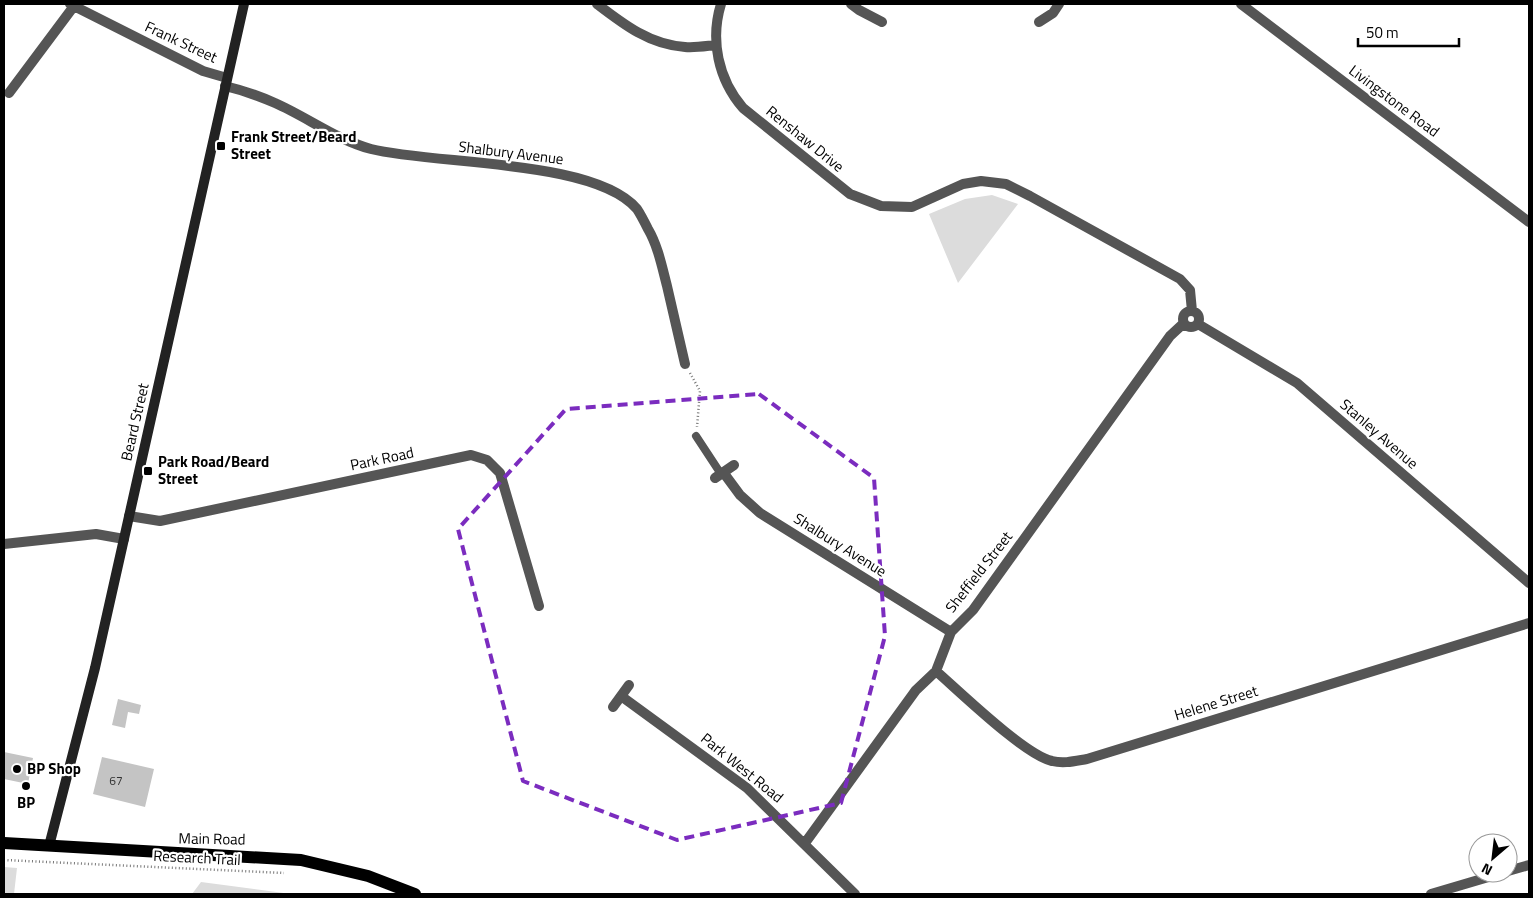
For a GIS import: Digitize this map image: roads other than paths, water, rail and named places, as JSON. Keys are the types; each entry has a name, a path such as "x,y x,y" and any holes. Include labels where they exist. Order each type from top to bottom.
{"main road":[{"name":"Main Road","path":"4,843 300,860 368,876 415,894"}],"street":[{"name":"Beard Street","path":"49,846 95,668 244,4"},
{"path":"597,4 620,21 649,38 685,47 716,46"},
{"name":"Renshaw Drive","path":"720,4 716,23 716,46 718,60 732,95 743,108 850,194 881,206 912,207 963,184 987,181 1006,184 1180,279 1190,290 1192,311"},
{"path":"851,4 882,22"},
{"path":"1039,22 1054,12 1059,4"},
{"name":"Livingstone Road","path":"1240,4 1529,222"},
{"name":"Frank Street","path":"72,5 226,82"},
{"path":"10,93 72,5"},
{"name":"Shalbury Avenue","path":"226,82 277,103 336,134 368,148 404,156 524,168 565,175 602,187 620,196 636,209 650,231 658,253 685,364"},
{"path":"1192,311 1199,316 1198,324 1191,328 1184,323 1185,314 1192,311"},
{"name":"Sheffield Street","path":"805,843 916,690 936,671 950,632 974,610 1173,332 1184,323"},
{"name":"Stanley Avenue","path":"1198,324 1297,383 1529,584"},
{"name":"Park Road","path":"129,516 160,521 471,455 487,460 500,473 539,606"},
{"path":"719,475 734,465"},
{"name":"Shalbury Avenue","path":"719,475 760,513 950,632"},
{"path":"4,544 96,534 124,539"},
{"name":"Helene Street","path":"936,671 1030,751 1051,761 1066,762 1087,758 1529,623"},
{"path":"613,707 629,685"},
{"name":"Park West Road","path":"621,696 738,780 805,843 855,894"},
{"path":"1431,894 1468,883"}],"lane":[{"name":"Shalbury Avenue","path":"696,436 719,475"}],"place":[{"name":"Frank Street/Beard Street","path":"221,146"},
{"name":"Park Road/Beard Street","path":"148,471"},
{"name":"BP Shop","path":"17,769"},
{"name":"BP","path":"26,786"}]}
